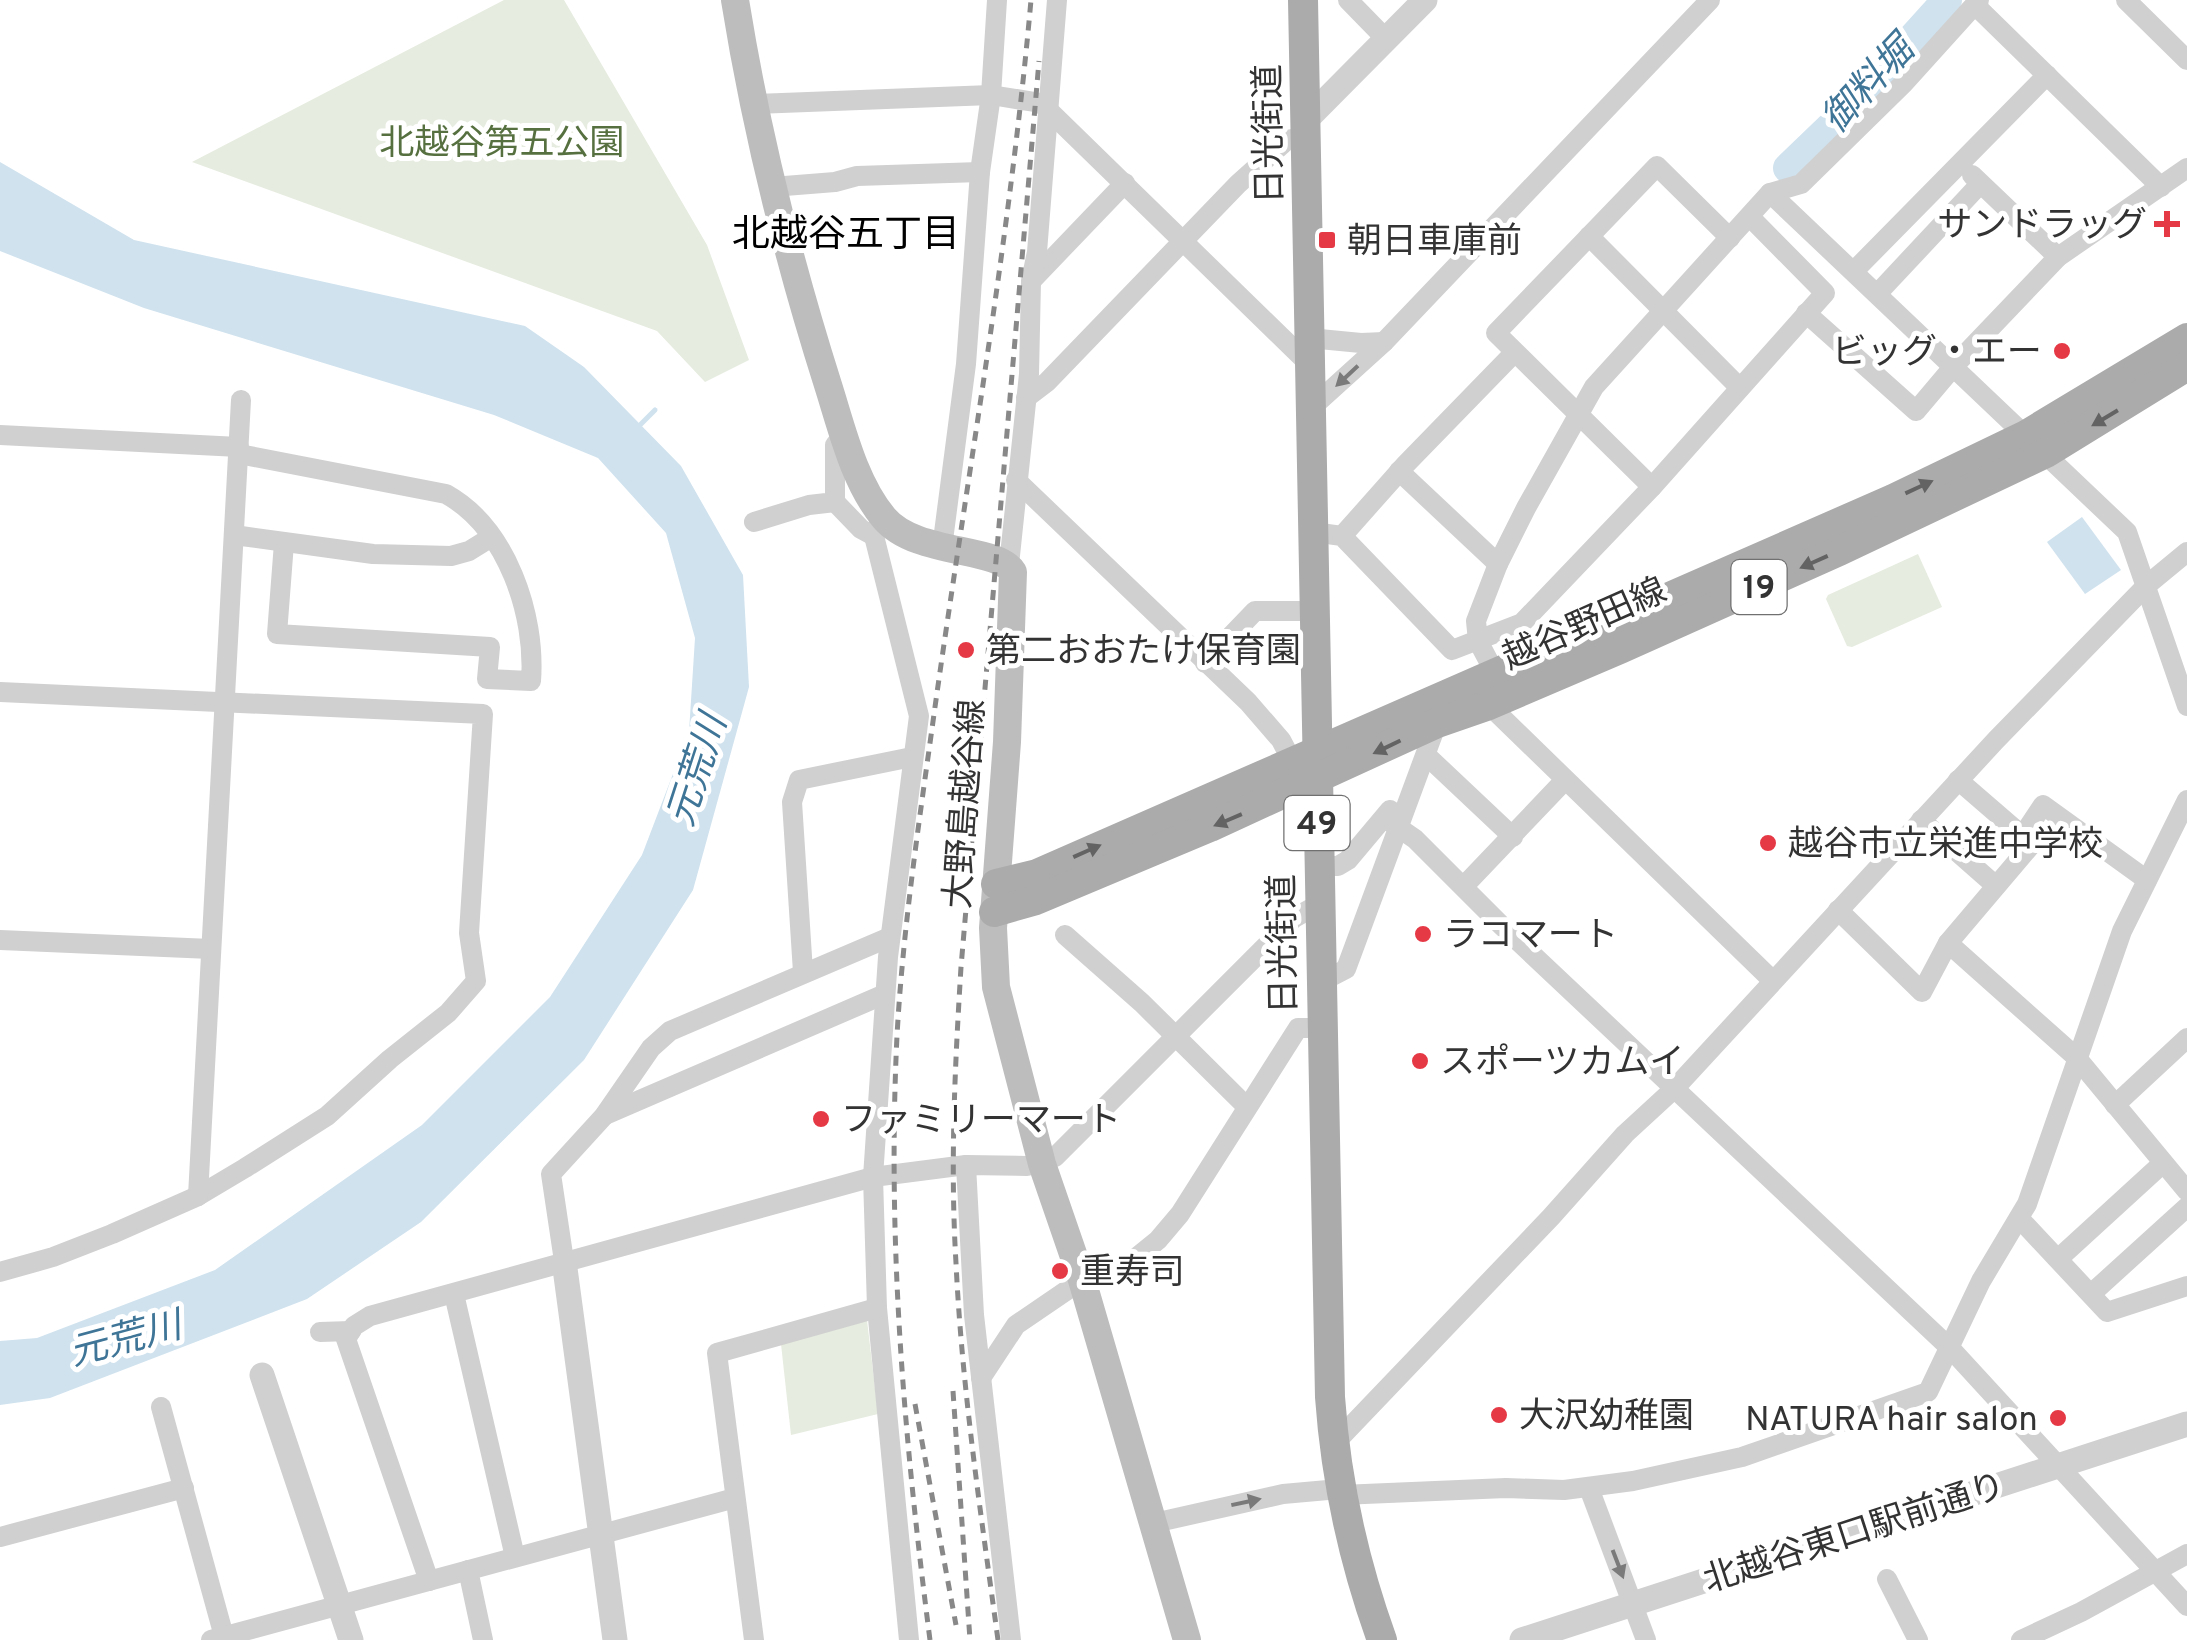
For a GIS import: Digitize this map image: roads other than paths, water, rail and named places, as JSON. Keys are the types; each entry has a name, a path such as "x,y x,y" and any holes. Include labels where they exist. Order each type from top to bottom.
{"main road":[{"path":"735,0 753,104 796,281 844,434 878,526 894,529 912,540 1008,565"},
{"name":"日光街道","path":"1303,0 1310,410 1327,534 1314,612 1309,764 1318,866 1333,1445 1340,1492 1364,1588 1382,1640"},
{"name":"越谷野田線","path":"995,898 1036,900 1495,673 1893,499 2036,444 2187,338"},
{"name":"越谷野田線","path":"1309,764 1489,705 1839,551 2187,366"},
{"name":"大野島越谷線","path":"1008,565 1015,584 995,898 995,978 1000,1010 1042,1164 1082,1280 1187,1640"}],"street":[{"path":"942,548 966,364 997,0"},
{"path":"1008,565 1026,398 1031,281 1050,110 1056,0"},
{"path":"1348,0 1386,39"},
{"path":"1026,398 1047,382 1182,241 1287,140 1306,129 1425,0"},
{"path":"1310,410 1384,342 1710,0"},
{"path":"2126,0 2187,60"},
{"path":"1495,673 1478,641 1476,621 1498,564 1594,387 1770,193 1801,184 1904,83 1977,3 2160,187"},
{"path":"1854,271 2047,75"},
{"path":"753,104 991,94 1041,103 1182,241 1309,351 1384,342"},
{"path":"1960,164 2058,257"},
{"path":"1652,487 1496,332 1657,166 1730,238"},
{"path":"1806,313 1916,411 2058,257 2187,168"},
{"path":"772,187 835,182 856,176 980,172"},
{"path":"1031,281 1125,183"},
{"path":"1878,293 1980,184"},
{"path":"1770,193 2127,532 2187,706"},
{"path":"1514,353 1399,472 1327,534 1452,650 1522,623 1652,487 1825,293 1750,216"},
{"path":"1589,236 1740,388"},
{"path":"198,1196 241,400"},
{"path":"844,434 835,446 835,502 860,529 878,526 919,716 890,937 873,1178 877,1308 909,1640"},
{"path":"0,435 239,450 446,494 475,515 518,582 532,660 530,681 487,679 490,647 278,634 284,542"},
{"path":"1399,472 1498,564"},
{"path":"1016,480 1309,764"},
{"path":"754,522 835,502"},
{"path":"234,535 373,554 451,556 469,551 490,538"},
{"path":"1333,1445 1625,1134 1676,1088 1958,780 2147,586 2187,552"},
{"path":"1205,664 1255,610 1314,612"},
{"path":"0,692 483,714 470,934 476,981 448,1014 327,1116 198,1196 53,1257 0,1272"},
{"path":"1489,705 1773,981"},
{"path":"1322,982 1346,969 1392,824 1425,759 1437,723"},
{"path":"804,972 792,802 799,780 912,758"},
{"path":"1425,759 1514,838"},
{"path":"1464,886 1514,838 1565,780"},
{"path":"1838,910 1922,992 1948,943 2032,844 1958,780"},
{"path":"1154,1523 1283,1494 1588,1488 1742,1457 1928,1392 1982,1281 2019,1218 2122,931 2187,800"},
{"path":"2023,835 2042,805 2147,880"},
{"path":"1921,820 1996,886"},
{"path":"1318,866 1338,866 1392,824"},
{"path":"1392,824 1464,886 1501,926 1951,1349 2187,1606"},
{"path":"320,1332 349,1328 370,1316 873,1178 966,1165 1042,1164 1055,1157 1294,918 1319,904"},
{"path":"1064,935 1142,1003 1246,1106"},
{"path":"614,1640 551,1174 604,1116 650,1048 670,1030 890,937"},
{"path":"0,940 211,949"},
{"path":"1948,943 2076,1058 2187,1191"},
{"path":"604,1116 885,994"},
{"path":"1137,1258 1180,1214 1298,1028 1322,1028"},
{"path":"2115,1105 2187,1038"},
{"path":"2058,1259 2164,1163"},
{"path":"966,1165 980,1378 1011,1640"},
{"path":"2090,1294 2187,1207"},
{"path":"2019,1218 2107,1312 2187,1286"},
{"path":"980,1378 1016,1325 1082,1280"},
{"path":"454,1294 515,1557"},
{"path":"754,1640 718,1353 877,1308"},
{"path":"349,1328 346,1339 429,1581"},
{"path":"262,1375 351,1640"},
{"path":"162,1408 220,1639 735,1498"},
{"name":"北越谷東口駅前通り","path":"1522,1640 2187,1424"},
{"path":"0,1538 184,1488"},
{"path":"1588,1488 1646,1640"},
{"path":"2021,1640 2187,1554"},
{"path":"468,1570 483,1640"},
{"path":"1887,1579 1918,1640"}],"water":[{"name":"元荒川","path":"0,162 134,240 525,326 584,367 681,466 743,575 749,687 693,890 584,1060 421,1222 307,1299 50,1398 0,1405 0,1341 37,1338 215,1270 422,1125 550,997 642,855 689,732 695,638 666,533 598,458 494,415 144,308 0,251"},
{"path":"2082,517 2121,570 2085,594 2047,542"}],"waterway":[{"name":"御料堀","path":"1788,168 1842,116 1947,0"},
{"path":"636,429 655,410"}],"railway":[{"path":"930,1640 912,1490 900,1339 894,1188 897,1036 913,871 1000,265 1031,0"},
{"path":"998,1640 959,1310 954,1115 961,967 1039,61"},
{"path":"953,1391 970,1640"},
{"path":"915,1404 956,1625"}],"place":[{"name":"サンドラッグ","path":"2167,224"},
{"name":"朝日車庫前","path":"1327,240"},
{"name":"ビッグ・エー","path":"2062,351"},
{"name":"第二おおたけ保育園","path":"966,650"},
{"name":"越谷市立栄進中学校","path":"1768,843"},
{"name":"ラコマート","path":"1423,934"},
{"name":"スポーツカムイ","path":"1420,1061"},
{"name":"ファミリーマート","path":"821,1119"},
{"name":"重寿司","path":"1060,1271"},
{"name":"大沢幼稚園","path":"1499,1415"},
{"name":"NATURA hair salon","path":"2058,1418"}],"district":[{"name":"北越谷五丁目","path":"846,233"}],"park label":[{"name":"北越谷第五公園","path":"502,142"}]}
